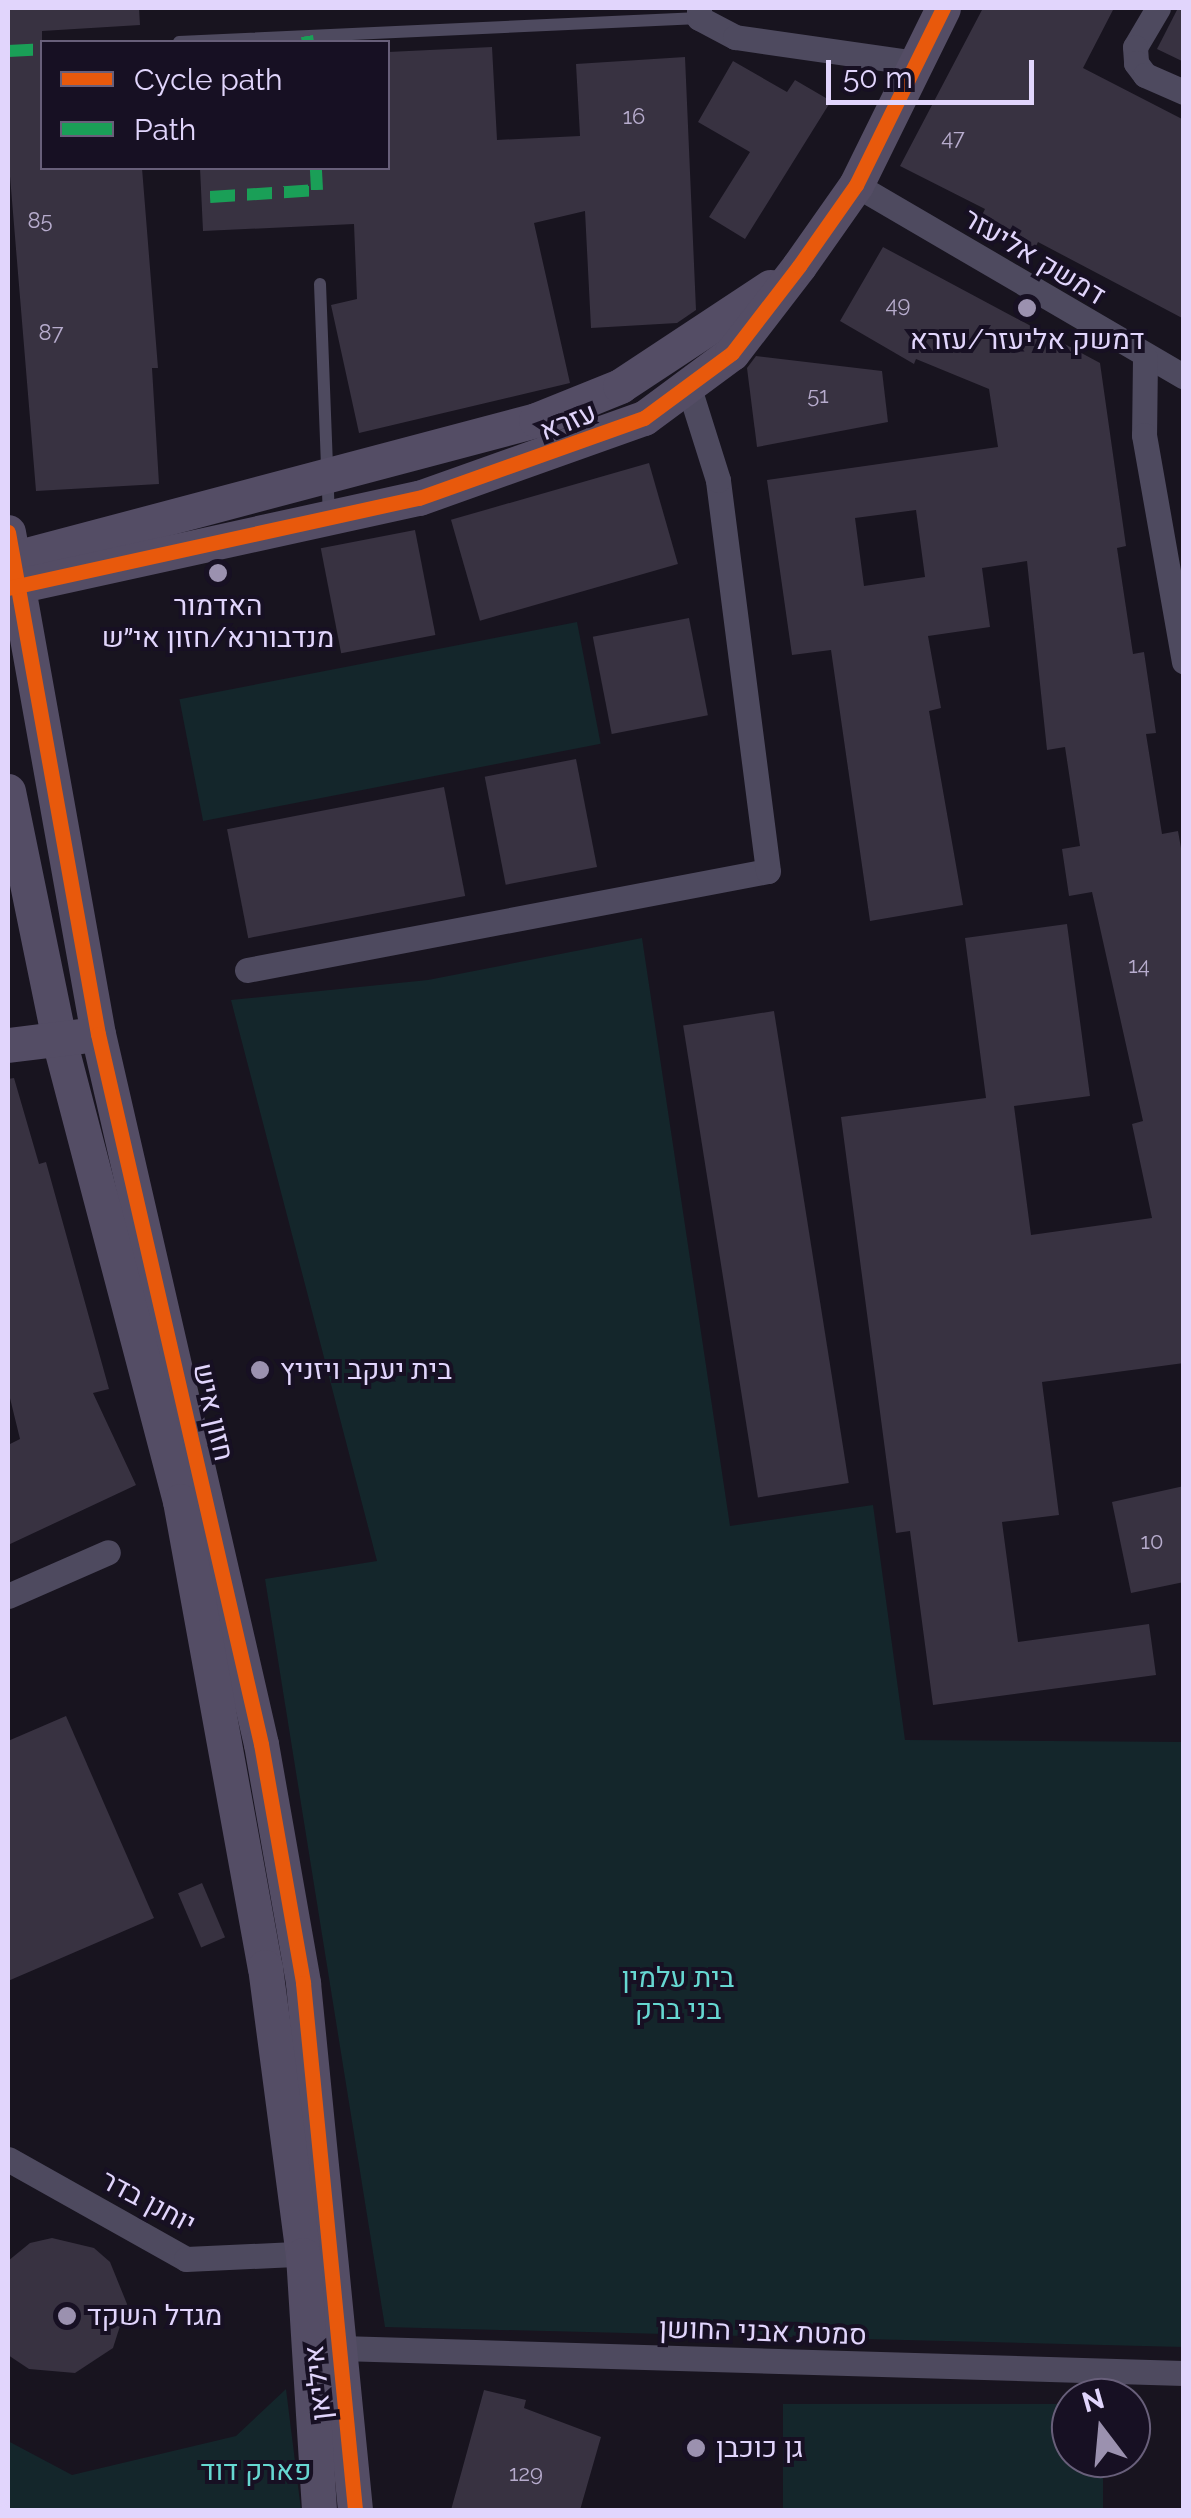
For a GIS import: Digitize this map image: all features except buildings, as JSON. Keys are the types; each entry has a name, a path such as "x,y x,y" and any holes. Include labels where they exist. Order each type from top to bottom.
{"street":[{"name":"עזרא","path":"9,566 330,517 420,498 558,454 644,418 732,353 800,266 856,186 943,8"},
{"path":"1158,8 1135,47 1136,63 1145,75 1184,92"},
{"path":"699,13 735,37 915,63"},
{"name":"דמשק אליעזר","path":"856,186 1145,358 1184,376"},
{"name":"עזרא","path":"9,566 536,420 620,386 800,266"},
{"path":"1145,358 1144,435 1184,662"},
{"path":"247,970 768,871 718,480 688,386"},
{"name":"חזון איש","path":"9,566 98,1034 261,1744 303,1983 316,2253"},
{"name":"חזון איש","path":"8,791 60,1040 180,1501 316,2253"},
{"path":"8,1044 98,1034"},
{"path":"8,1596 108,1552"},
{"name":"יוחנן בדר","path":"8,2159 186,2260 316,2253"},
{"name":"איליאן","path":"316,2253 340,2348 356,2510"},
{"name":"איליאן","path":"316,2253 319,2510"},
{"name":"סמטת אבני החושן","path":"340,2348 1184,2373"}],"lane":[{"path":"215,40 699,13"},
{"path":"320,284 330,517"}],"green space":[{"path":"577,622 601,744 203,821 179,699"},
{"name":"בית עלמין בני ברק","path":"642,938 730,1526 873,1505 905,1740 1183,1742 1183,2347 385,2327 265,1579 377,1561 231,1000 428,980"},
{"name":"פארק דוד","path":"286,2389 301,2510 8,2510 8,2441 72,2475 236,2436"},
{"path":"783,2404 1051,2404 1051,2478 1103,2478 1103,2510 783,2510"}],"marked path":[{"path":"307,36 308,40"},
{"path":"8,51 40,49"},
{"path":"210,197 317,190 316,170"}],"cycle path":[{"path":"8,588 419,498 644,418 732,353 799,266 856,185 943,8"},
{"path":"8,532 98,1034 261,1744 303,1983 355,2510"}],"place":[{"name":"דמשק אליעזר/עזרא","path":"1027,308"},
{"name":"האדמור מנדבורנא/חזון אי״ש","path":"218,573"},
{"name":"בית יעקב ויזניץ","path":"260,1370"},
{"name":"מגדל השקד","path":"67,2316"},
{"name":"גן כוכבן","path":"696,2448"}]}
